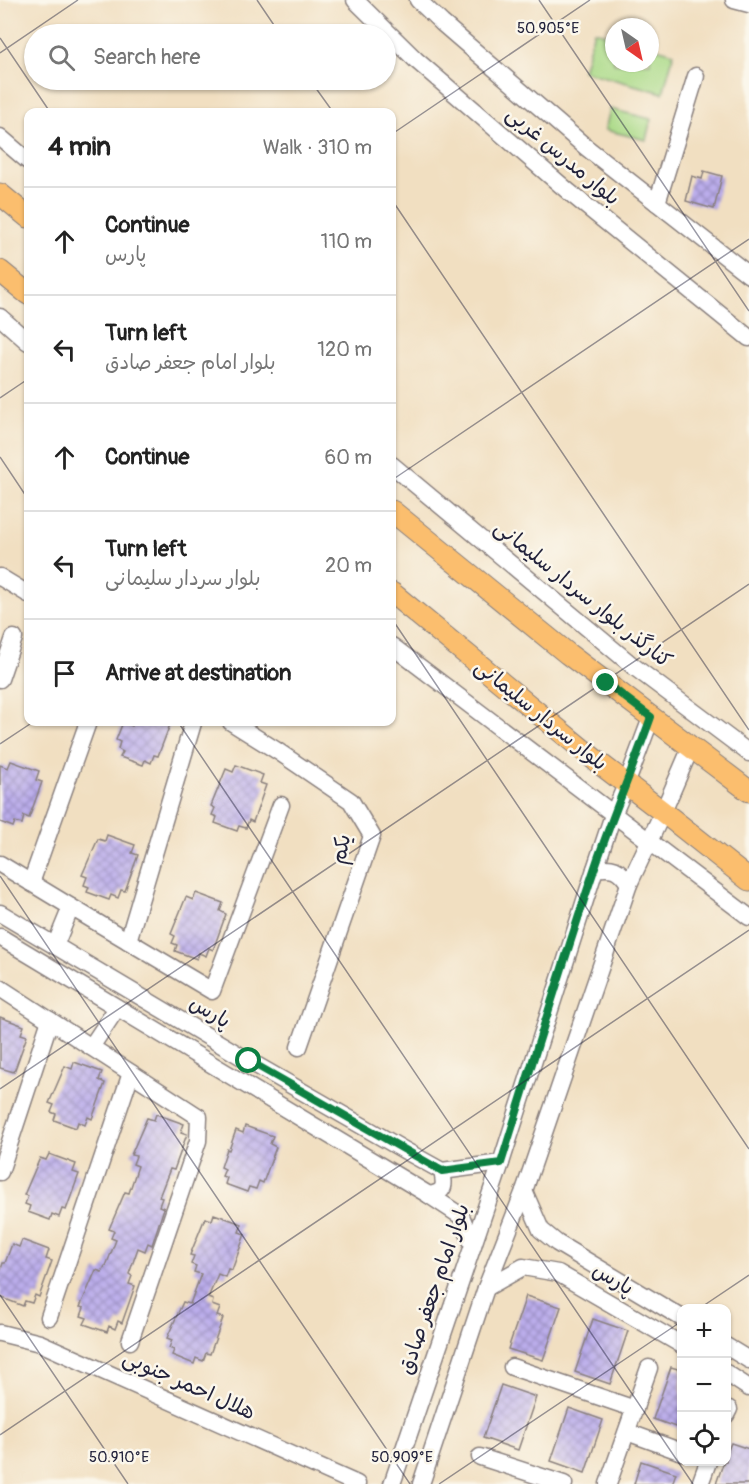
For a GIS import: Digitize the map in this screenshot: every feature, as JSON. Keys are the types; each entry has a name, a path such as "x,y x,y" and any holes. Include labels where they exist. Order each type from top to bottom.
{"main road":[{"path":"0,194 24,214"},
{"path":"0,271 24,291"},
{"path":"396,514 568,654 749,791"},
{"name":"بلوار سردار سلیمانی","path":"396,596 626,785 749,880"}],"street":[{"name":"بلوار مدرس غربی","path":"355,0 379,24"},
{"name":"بلوار مدرس غربی","path":"418,0 587,148 749,275"},
{"path":"735,0 749,4"},
{"name":"بلوار مدرس غربی","path":"396,40 569,192 749,338"},
{"path":"657,203 696,76"},
{"path":"0,137 24,158"},
{"path":"0,317 24,338"},
{"name":"کنارگذر بلوار سردار سلیمانی","path":"396,468 633,666 749,753"},
{"path":"0,577 24,592"},
{"path":"0,679 14,638"},
{"path":"396,649 749,917"},
{"name":"بلوار امام جعفر صادق","path":"393,1484 501,1163 613,815 651,717"},
{"path":"31,883 87,726"},
{"path":"128,941 192,726"},
{"name":"یکم","path":"237,726 351,801 372,836 299,1047"},
{"path":"421,1484 486,1288 524,1191 629,884 691,747"},
{"path":"0,864 212,991 281,805"},
{"path":"595,869 609,867 622,873 629,884"},
{"path":"55,946 70,907"},
{"name":"پارس","path":"0,913 249,1061 442,1171"},
{"name":"پارس","path":"0,938 429,1195 461,1216 473,1245"},
{"path":"0,988 199,1117 198,1140 130,1341"},
{"path":"91,1047 117,1008"},
{"path":"0,1172 50,1020"},
{"path":"49,1317 131,1073"},
{"path":"429,1195 436,1194 445,1183 442,1171 501,1163"},
{"name":"پارس","path":"524,1191 541,1230 557,1243 677,1316"},
{"name":"پارس","path":"486,1288 523,1268 558,1273 677,1343"},
{"name":"هلال احمر جنوبی","path":"0,1333 40,1343 357,1484"},
{"path":"731,1349 749,1360"},
{"path":"512,1367 635,1409"},
{"path":"608,1484 649,1368"},
{"path":"731,1376 749,1388"},
{"path":"627,1432 677,1451"},
{"path":"480,1457 564,1484"},
{"path":"700,1484 706,1466"}],"green space":[{"path":"594,31 605,34 605,72 659,72 659,49 674,53 663,93 583,71"},
{"path":"610,109 651,119 646,140 605,130"}],"building":[{"path":"704,171 722,176 714,209 686,201 692,176 702,179"},
{"path":"121,726 169,726 158,756 154,755 151,763 145,760 143,765 120,757 123,752 118,749 120,742 116,740"},
{"path":"11,761 39,771 36,780 42,782 29,818 24,816 22,824 15,822 13,827 0,822 0,765 8,768"},
{"path":"236,765 263,775 260,783 266,785 253,822 249,820 246,828 239,826 237,831 215,823 217,817 212,815 215,808 211,806 226,769 233,772"},
{"path":"107,835 135,845 132,853 138,855 125,891 121,890 118,898 111,895 109,900 87,892 89,887 84,885 87,877 82,875 98,839 105,841"},
{"path":"196,893 223,903 220,911 226,914 213,950 209,948 206,956 199,953 197,959 175,951 177,945 172,943 175,936 171,934 186,897 193,900"},
{"path":"0,1017 24,1026 21,1034 27,1036 14,1072 0,1068"},
{"path":"74,1062 102,1072 99,1080 105,1083 92,1119 88,1117 85,1125 78,1122 76,1128 54,1120 56,1114 51,1112 54,1105 49,1103 65,1066 72,1069"},
{"path":"156,1114 184,1124 181,1132 187,1134 174,1170 170,1169 159,1197 162,1198 159,1206 164,1208 152,1245 148,1243 145,1251 138,1248 129,1274 132,1276 129,1284 135,1286 122,1323 118,1321 115,1329 109,1326 107,1332 84,1324 87,1318 81,1316 84,1308 80,1307 96,1270 102,1272 106,1266 116,1240 111,1238 114,1231 109,1229 125,1192 129,1193 138,1166 133,1164 136,1156 131,1155 147,1118 154,1120"},
{"path":"245,1126 273,1136 270,1144 276,1147 263,1183 259,1181 256,1189 249,1187 247,1192 225,1184 227,1178 222,1176 225,1169 221,1167 236,1130 243,1133"},
{"path":"49,1154 76,1164 73,1172 79,1174 66,1210 62,1209 59,1217 52,1214 50,1220 28,1212 30,1206 25,1204 28,1196 24,1195 40,1158 46,1160"},
{"path":"214,1214 242,1224 239,1232 245,1234 232,1270 228,1269 225,1277 218,1274 208,1298 213,1300 212,1305 220,1308 217,1316 223,1318 210,1354 206,1353 203,1361 196,1358 194,1364 172,1355 174,1350 169,1348 172,1340 167,1338 183,1302 190,1304 201,1274 194,1272 196,1266 191,1264 194,1256 190,1255 205,1218 212,1220"},
{"path":"22,1240 49,1250 46,1259 52,1261 39,1297 35,1295 32,1303 25,1301 23,1306 0,1297 0,1272 3,1263 5,1263 12,1244 19,1247"},
{"path":"526,1296 561,1307 543,1360 508,1349"},
{"path":"593,1319 628,1331 610,1384 575,1372"},
{"path":"671,1367 677,1369 677,1428 653,1419"},
{"path":"501,1385 536,1397 518,1450 483,1438"},
{"path":"569,1408 603,1420 585,1473 551,1461"},
{"path":"731,1443 749,1449 749,1484 716,1484 722,1466 731,1466"},
{"path":"641,1461 676,1473 672,1484 634,1484"}],"route":[{"path":"249,1061 442,1171 501,1163 613,815 651,717 606,683"}]}
